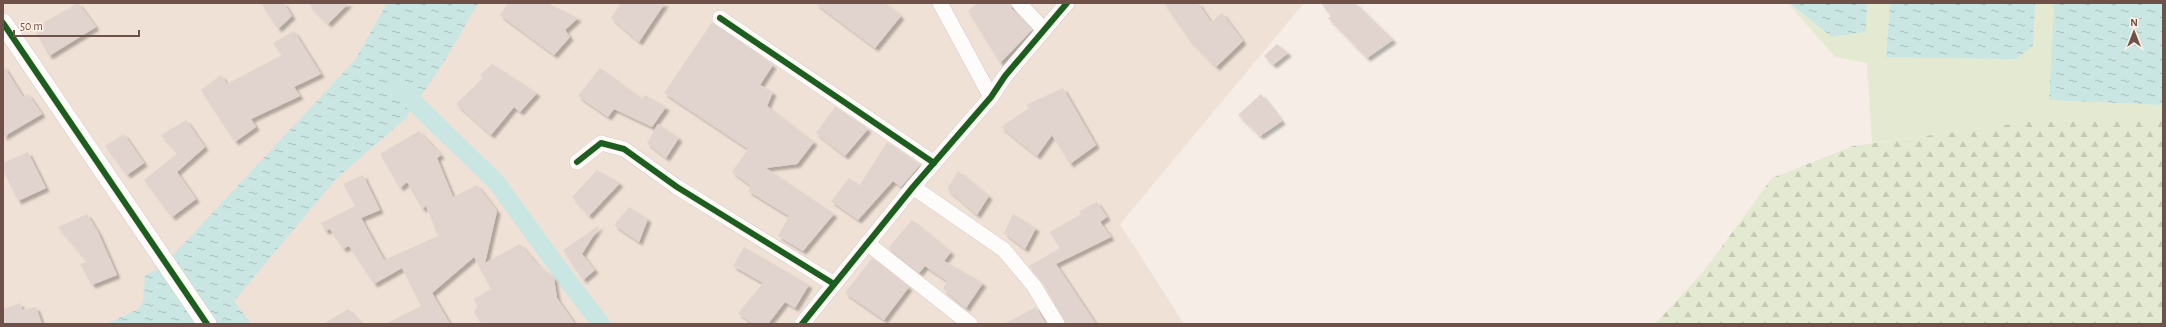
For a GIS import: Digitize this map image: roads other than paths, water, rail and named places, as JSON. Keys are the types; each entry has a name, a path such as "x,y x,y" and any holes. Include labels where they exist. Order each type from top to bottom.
{"street":[{"path":"940,3 991,97"},
{"path":"1019,3 1044,30"},
{"path":"802,324 913,187 991,97 1005,76 1067,3"},
{"path":"720,18 934,163"},
{"path":"3,23 207,324"},
{"path":"577,162 601,143 624,149 677,187 834,284"},
{"path":"913,187 1004,250 1034,286 1057,324"},
{"path":"867,243 970,324"}],"water":[{"path":"387,3 478,3 444,62 406,118 336,179 234,301 250,322 246,324 106,324 139,309 143,301 145,275 161,268 355,60"},
{"path":"1789,3 1867,3 1866,32 1832,37"},
{"path":"1890,3 2035,3 2033,46 2016,59 1886,57"},
{"path":"2054,3 2163,3 2163,105 2049,100"}],"waterway":[{"path":"399,88 496,182 601,324"}]}
